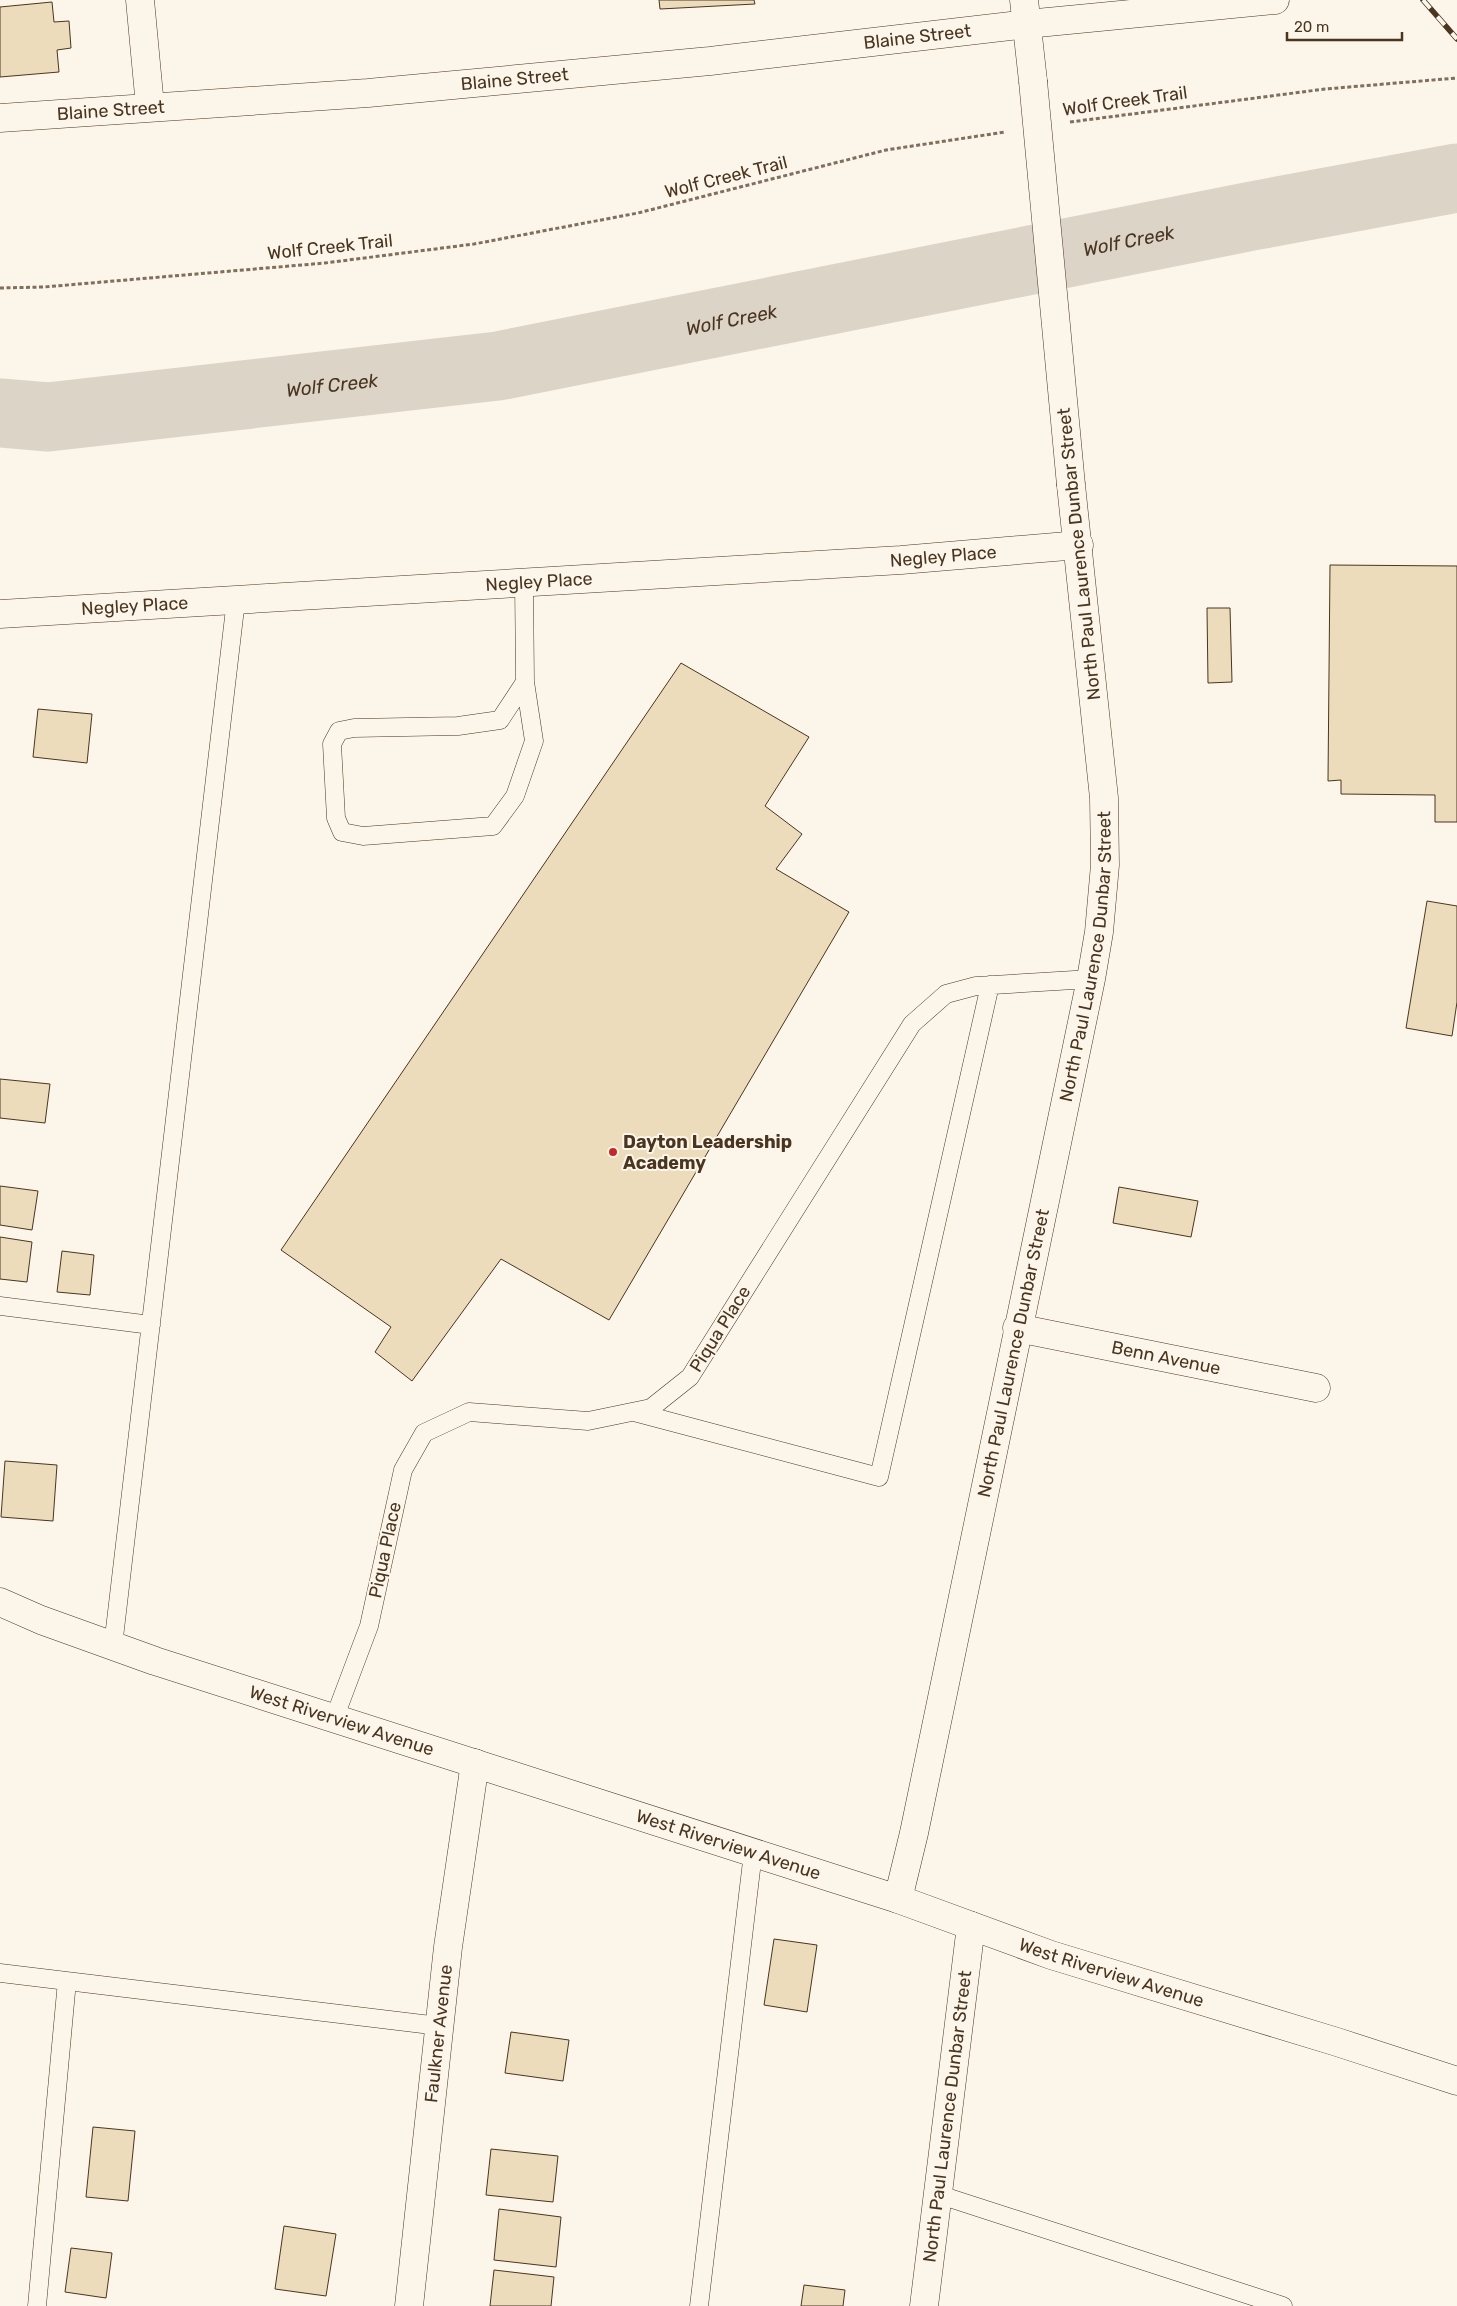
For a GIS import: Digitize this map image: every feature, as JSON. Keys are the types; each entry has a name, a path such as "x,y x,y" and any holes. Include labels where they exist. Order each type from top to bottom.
{"street":[{"path":"140,0 150,106"},
{"name":"Blaine Street","path":"0,118 368,92 700,62 1026,12 1275,0"},
{"name":"North Paul Laurence Dunbar Street","path":"898,1899 914,1833 1017,1328 1091,979 1099,932 1105,865 1104,798 1079,545 1071,485 1026,12"},
{"name":"Negley Place","path":"0,614 901,560 1079,545"},
{"name":"Benn Avenue","path":"1017,1328 1316,1388"},
{"name":"West Riverview Avenue","path":"0,1602 41,1620 113,1646 334,1719 898,1899 1051,1955 1338,2042 1457,2082"},
{"name":"Faulkner Avenue","path":"408,2306 448,1946 475,1763"},
{"name":"North Paul Laurence Dunbar Street","path":"924,2306 971,1926"}],"lane":[{"path":"524,582 525,682 534,741 515,796 493,826 363,836 342,832 336,818 332,744 339,731 354,728 458,726 500,720 525,682"},
{"path":"113,1646 236,600"},
{"name":"Piqua Place","path":"334,1719 368,1626 403,1470 424,1433 469,1412 588,1421 651,1408 690,1377 912,1024 946,994 976,986 1091,979"},
{"path":"631,1412 879,1477 990,985"},
{"path":"0,1306 151,1325"},
{"path":"699,2306 753,1853"},
{"path":"0,1973 439,2026"},
{"path":"37,2306 67,1980"},
{"path":"937,2194 1283,2306"}],"path":[{"name":"Wolf Creek Trail","path":"1067,122 1326,89 1457,78"},
{"name":"Wolf Creek Trail","path":"0,288 44,287 325,263 474,244 638,214 886,150 1010,131"}],"building":[{"path":"659,0 754,0 755,4 660,9"},
{"path":"52,2 54,22 69,21 71,48 57,50 59,72 0,77 0,7"},
{"path":"1330,565 1457,566 1457,822 1435,822 1435,795 1341,794 1341,780 1328,781"},
{"path":"1207,608 1230,608 1232,682 1208,683"},
{"path":"681,663 809,737 765,806 802,834 776,869 849,912 609,1320 501,1259 412,1381 375,1352 391,1327 281,1250"},
{"path":"38,709 92,714 87,763 33,757"},
{"path":"1427,901 1457,906 1457,1002 1452,1036 1406,1028"},
{"path":"0,1079 50,1084 45,1123 0,1118"},
{"path":"0,1186 38,1191 32,1230 0,1225"},
{"path":"1119,1187 1198,1201 1191,1237 1113,1223"},
{"path":"0,1237 32,1242 27,1282 0,1279"},
{"path":"62,1251 94,1255 90,1295 57,1292"},
{"path":"5,1461 57,1465 53,1521 1,1517"},
{"path":"774,1939 817,1945 807,2012 764,2005"},
{"path":"511,2032 569,2040 563,2081 505,2073"},
{"path":"93,2127 135,2131 128,2201 86,2197"},
{"path":"491,2149 558,2156 553,2202 486,2195"},
{"path":"499,2209 561,2217 556,2267 494,2260"},
{"path":"284,2226 336,2234 326,2296 275,2289"},
{"path":"71,2248 112,2253 106,2298 65,2292"},
{"path":"494,2270 554,2277 551,2306 490,2306"},
{"path":"804,2285 845,2290 843,2306 801,2306"}],"waterway":[{"name":"Wolf Creek","path":"0,413 48,417 498,366 1252,216 1457,178"}],"railway":[{"path":"1423,0 1457,39"}],"place":[{"name":"Dayton Leadership Academy","path":"613,1152"}]}
